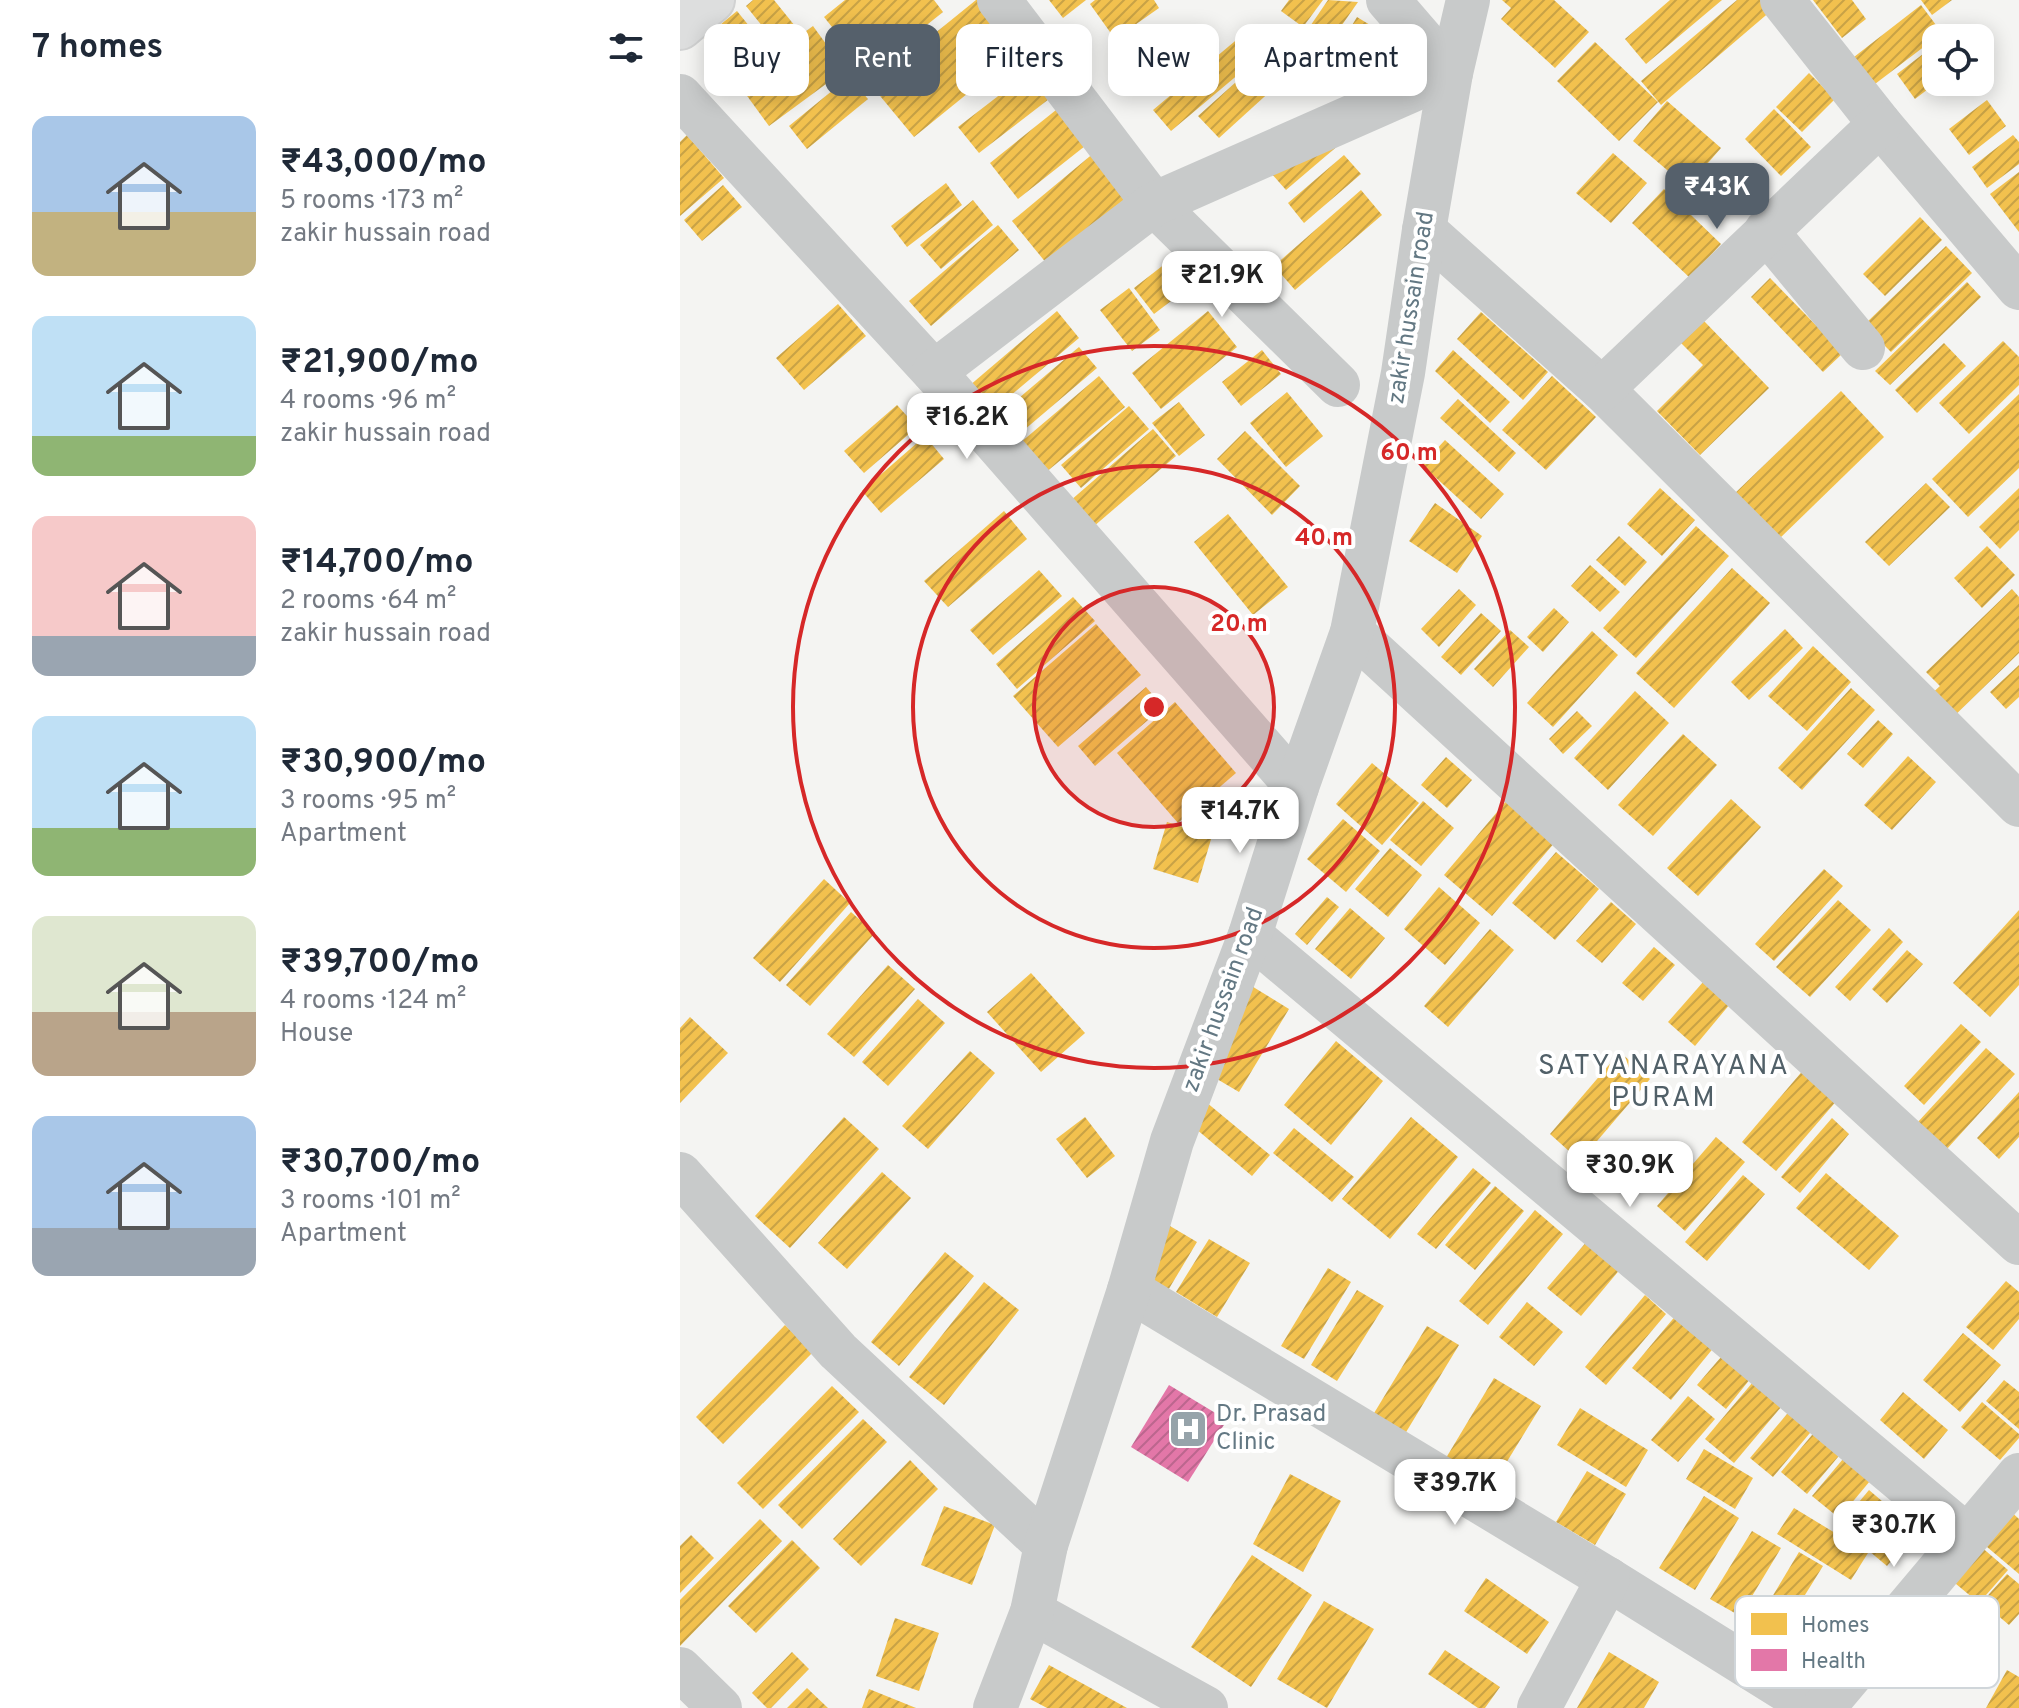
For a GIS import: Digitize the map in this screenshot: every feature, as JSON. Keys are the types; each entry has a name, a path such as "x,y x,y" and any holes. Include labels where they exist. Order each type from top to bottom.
{"main road":[{"path":"680,27 712,0"}],"street":[{"path":"999,0 1154,204 1338,385"},
{"path":"934,372 1154,204 1451,73 1388,0"},
{"name":"zakir hussain road","path":"995,1708 1032,1612 1046,1545 1129,1290 1172,1141 1250,935 1297,787 1352,632 1403,373 1451,73 1468,0"},
{"path":"1782,0 1880,124 2019,288"},
{"path":"680,96 934,372 1297,787"},
{"path":"1602,389 1880,124"},
{"path":"1424,230 1602,389 2019,805"},
{"path":"1766,231 1863,348"},
{"path":"1352,632 2019,1243"},
{"path":"1250,935 1966,1535"},
{"path":"680,1174 838,1351 1046,1545"},
{"path":"1129,1290 1735,1658"},
{"path":"1916,1596 2019,1475"},
{"path":"1539,1708 1608,1579"},
{"path":"1032,1612 1206,1708"},
{"path":"680,1669 720,1708"},
{"path":"1783,1688 1815,1708"},
{"path":"1823,1708 1840,1688"}],"building: Homes":[{"path":"753,0 774,0 793,24 760,24 746,6"},
{"path":"845,0 934,0 943,12 928,24 830,24 824,17"},
{"path":"976,0 981,0 1000,24 956,24 956,96 964,96 914,137 880,96 940,96 940,29"},
{"path":"1049,0 1086,0 1063,18"},
{"path":"1095,0 1154,0 1159,8 1136,24 1108,24 1108,29 1090,4"},
{"path":"1289,0 1323,0 1305,24 1299,24 1281,11"},
{"path":"1328,0 1358,2 1343,24 1312,24"},
{"path":"1502,0 1554,0 1589,32 1555,68 1501,19 1511,8"},
{"path":"1670,0 1722,0 1646,64 1625,39"},
{"path":"1737,0 1776,0 1779,4 1661,105 1641,81"},
{"path":"1813,0 1852,0 1866,19 1842,38"},
{"path":"1921,0 1952,0 1932,15"},
{"path":"1921,5 1935,24 1922,24 1922,48 1875,84 1854,57"},
{"path":"737,11 747,24 721,24"},
{"path":"1357,17 1368,24 1353,24"},
{"path":"813,26 825,42 825,85 769,126 747,96 809,96 809,29"},
{"path":"1235,41 1235,77 1219,91 1219,55"},
{"path":"1595,42 1658,102 1619,141 1557,81"},
{"path":"1922,55 1922,94 1915,99 1897,74"},
{"path":"1809,73 1835,99 1802,132 1776,107"},
{"path":"1235,83 1235,96 1265,96 1219,138 1198,116"},
{"path":"826,96 865,96 868,99 807,149 789,126"},
{"path":"998,96 1047,96 1049,99 979,153 958,127"},
{"path":"1170,96 1213,96 1171,131 1153,110"},
{"path":"1987,100 2006,126 1969,155 1949,129"},
{"path":"1667,101 1721,148 1687,187 1633,141"},
{"path":"1774,109 1811,147 1781,176 1745,139"},
{"path":"1056,110 1085,146 1018,199 990,163"},
{"path":"687,135 724,178 680,216 680,142"},
{"path":"2013,135 2019,142 2019,164 1987,188 1972,167"},
{"path":"1347,138 1286,190 1271,173"},
{"path":"1095,152 1130,195 1047,264 1012,221"},
{"path":"1613,153 1647,183 1611,223 1576,193"},
{"path":"1344,155 1361,174 1304,223 1288,203"},
{"path":"2019,172 2019,232 1990,194"},
{"path":"946,183 962,205 907,247 891,226"},
{"path":"723,185 742,207 702,241 684,220"},
{"path":"1664,189 1721,244 1690,278 1632,223"},
{"path":"1361,190 1382,215 1295,290 1274,266"},
{"path":"973,200 993,225 941,269 920,245"},
{"path":"1920,217 1942,240 1885,296 1863,274"},
{"path":"998,225 1019,250 931,326 909,301"},
{"path":"1946,246 1972,273 1891,352 1864,325"},
{"path":"1184,249 1205,275 1154,314 1134,288"},
{"path":"1770,278 1843,353 1823,372 1751,297"},
{"path":"1967,282 1981,297 1890,385 1875,371"},
{"path":"1129,288 1160,330 1132,351 1100,310"},
{"path":"838,304 866,336 804,390 776,358"},
{"path":"1057,311 1079,338 991,412 969,386"},
{"path":"1208,311 1237,347 1161,409 1132,373"},
{"path":"1481,312 1548,372 1523,400 1457,339"},
{"path":"1704,321 1769,388 1700,455 1657,411 1703,365 1681,343"},
{"path":"2003,341 2019,357 2019,385 1969,434 1939,403"},
{"path":"1944,343 1966,366 1917,413 1895,390"},
{"path":"1079,347 1097,368 1017,436 999,415"},
{"path":"1262,350 1281,374 1241,406 1222,382"},
{"path":"1453,350 1510,402 1490,423 1435,371"},
{"path":"1099,376 1125,407 1045,473 1020,443"},
{"path":"1552,376 1596,417 1546,470 1502,430"},
{"path":"1841,391 1884,437 1775,543 1731,497"},
{"path":"1287,392 1323,436 1286,467 1250,423"},
{"path":"2019,394 2019,468 1968,517 1932,479"},
{"path":"1458,399 1516,453 1499,472 1440,418"},
{"path":"1179,402 1205,435 1179,456 1152,423"},
{"path":"897,405 917,427 864,473 844,451"},
{"path":"1129,406 1149,429 1081,488 1061,465"},
{"path":"1153,429 1176,456 1093,527 1070,501"},
{"path":"1245,431 1300,486 1272,515 1217,459"},
{"path":"925,436 944,459 881,513 862,491"},
{"path":"1445,440 1504,494 1481,519 1422,465"},
{"path":"1926,483 1950,507 1889,566 1865,542"},
{"path":"1660,488 1695,520 1662,556 1627,524"},
{"path":"2019,488 2019,530 2000,549 1979,527"},
{"path":"1435,503 1482,536 1457,573 1409,541"},
{"path":"1004,511 1027,539 948,607 924,581"},
{"path":"1228,514 1288,587 1253,615 1194,542"},
{"path":"1696,526 1729,556 1636,658 1603,628"},
{"path":"1619,536 1647,562 1625,586 1596,560"},
{"path":"1987,546 2015,575 1982,608 1954,578"},
{"path":"1590,565 1620,592 1600,612 1571,586"},
{"path":"1732,568 1770,603 1674,708 1636,673"},
{"path":"1039,570 1062,596 993,655 970,630"},
{"path":"1459,589 1476,605 1439,647 1421,629"},
{"path":"2012,589 2019,597 2019,653 1947,723 1925,700 1940,686 1926,672"},
{"path":"1073,597 1095,621 1017,689 996,664"},
{"path":"1554,608 1569,622 1543,652 1527,637"},
{"path":"1481,613 1501,631 1461,675 1441,657"},
{"path":"1096,624 1141,675 1058,747 1013,696"},
{"path":"1785,629 1803,648 1749,700 1731,682"},
{"path":"1510,630 1529,647 1493,687 1474,669"},
{"path":"1592,631 1618,655 1553,727 1527,703"},
{"path":"1813,646 1851,682 1807,731 1768,696"},
{"path":"2019,665 2019,697 2006,709 1990,692"},
{"path":"1146,687 1163,707 1095,766 1078,746"},
{"path":"1851,688 1875,710 1802,790 1778,768"},
{"path":"1635,691 1669,723 1608,790 1574,758"},
{"path":"1175,702 1236,773 1178,823 1117,753"},
{"path":"1577,711 1592,726 1563,754 1549,739"},
{"path":"1878,720 1893,734 1863,768 1847,754"},
{"path":"1683,734 1717,765 1653,836 1618,805"},
{"path":"1908,756 1936,782 1892,830 1864,805"},
{"path":"1446,757 1472,780 1447,808 1421,785"},
{"path":"1372,763 1419,803 1382,845 1336,804"},
{"path":"1508,799 1556,841 1492,916 1444,875"},
{"path":"1731,799 1761,827 1698,896 1667,868"},
{"path":"1423,801 1454,828 1421,866 1390,840"},
{"path":"1343,819 1380,851 1346,892 1307,859"},
{"path":"1167,822 1212,836 1198,883 1153,869"},
{"path":"1390,848 1422,875 1388,917 1355,889"},
{"path":"1556,852 1599,889 1555,940 1512,903"},
{"path":"1824,869 1843,886 1774,961 1755,944"},
{"path":"824,879 850,903 780,982 753,958"},
{"path":"1439,887 1480,923 1445,965 1404,929"},
{"path":"1327,897 1339,907 1307,945 1295,934"},
{"path":"1838,900 1871,930 1810,997 1776,967"},
{"path":"1611,902 1636,924 1602,963 1576,941"},
{"path":"1350,908 1385,938 1351,979 1315,949"},
{"path":"2019,910 2019,985 1990,1017 1953,983"},
{"path":"851,912 875,933 810,1006 786,985"},
{"path":"1889,928 1903,942 1850,1001 1835,987"},
{"path":"1490,929 1514,950 1448,1027 1424,1006"},
{"path":"1654,947 1675,965 1643,1001 1622,983"},
{"path":"1907,950 1923,964 1887,1003 1872,989"},
{"path":"888,965 915,989 854,1057 827,1034"},
{"path":"1031,973 1085,1033 1041,1072 987,1012"},
{"path":"1704,981 1730,1004 1695,1046 1668,1022"},
{"path":"1250,985 1289,1009 1239,1092 1200,1069"},
{"path":"918,999 945,1023 888,1086 862,1062"},
{"path":"690,1017 728,1053 680,1103 680,1028"},
{"path":"1961,1024 1981,1042 1924,1105 1904,1086"},
{"path":"1336,1041 1383,1081 1331,1145 1284,1105"},
{"path":"1986,1048 2015,1074 1946,1150 1917,1123"},
{"path":"970,1051 995,1073 928,1149 902,1126"},
{"path":"1620,1052 1650,1079 1580,1161 1550,1134"},
{"path":"1805,1068 1839,1098 1776,1171 1742,1142"},
{"path":"2019,1092 2019,1137 1999,1159 1977,1138"},
{"path":"1206,1102 1270,1155 1252,1176 1189,1123"},
{"path":"844,1117 879,1149 790,1248 755,1216"},
{"path":"1085,1117 1115,1156 1087,1178 1056,1139"},
{"path":"1411,1117 1458,1157 1390,1239 1342,1199"},
{"path":"1832,1118 1849,1134 1800,1193 1781,1177"},
{"path":"1294,1128 1354,1177 1332,1202 1273,1153"},
{"path":"1716,1137 1745,1162 1685,1231 1657,1206"},
{"path":"1473,1168 1491,1183 1436,1249 1417,1234"},
{"path":"882,1172 911,1198 847,1269 818,1243"},
{"path":"1826,1173 1899,1236 1869,1270 1796,1208"},
{"path":"1743,1175 1765,1194 1707,1261 1685,1242"},
{"path":"1495,1186 1524,1211 1475,1270 1445,1245"},
{"path":"1535,1210 1563,1234 1488,1325 1459,1301"},
{"path":"1170,1226 1197,1242 1167,1292 1140,1276"},
{"path":"1594,1233 1627,1261 1581,1316 1547,1288"},
{"path":"1209,1239 1250,1263 1217,1317 1176,1292"},
{"path":"945,1252 974,1276 899,1366 871,1342"},
{"path":"1328,1268 1351,1282 1304,1359 1281,1346"},
{"path":"2006,1281 2019,1292 2019,1319 1993,1350 1966,1327"},
{"path":"984,1282 1019,1310 944,1405 909,1377"},
{"path":"1357,1290 1384,1306 1337,1381 1311,1365"},
{"path":"1645,1295 1666,1314 1606,1385 1585,1367"},
{"path":"1527,1302 1563,1332 1534,1366 1499,1337"},
{"path":"1677,1314 1715,1346 1671,1400 1632,1368"},
{"path":"785,1325 813,1352 723,1444 696,1417"},
{"path":"1427,1326 1459,1345 1397,1447 1365,1428"},
{"path":"1963,1333 2001,1365 1960,1412 1923,1380"},
{"path":"1727,1350 1755,1373 1726,1409 1697,1385"},
{"path":"1758,1376 1787,1400 1734,1463 1705,1439"},
{"path":"1494,1378 1541,1406 1489,1491 1443,1463"},
{"path":"2004,1380 2019,1392 2019,1429 1986,1401"},
{"path":"832,1386 859,1412 763,1509 737,1483"},
{"path":"1903,1392 1948,1430 1924,1459 1880,1420"},
{"path":"1688,1396 1715,1419 1678,1462 1651,1440"},
{"path":"1982,1402 2019,1434 2000,1460 1961,1427"},
{"path":"1580,1408 1648,1450 1626,1487 1557,1445"},
{"path":"1792,1408 1815,1427 1773,1477 1750,1458"},
{"path":"863,1419 887,1442 802,1529 778,1505"},
{"path":"1817,1429 1843,1451 1807,1494 1781,1472"},
{"path":"1704,1449 1753,1478 1735,1509 1686,1479"},
{"path":"1843,1459 1870,1481 1839,1518 1812,1496"},
{"path":"910,1460 938,1489 861,1566 833,1539"},
{"path":"1587,1471 1626,1494 1595,1545 1556,1522"},
{"path":"1290,1474 1341,1501 1303,1572 1253,1544"},
{"path":"1869,1490 1916,1530 1887,1566 1839,1526"},
{"path":"1704,1496 1739,1518 1695,1590 1659,1568"},
{"path":"944,1506 995,1525 972,1585 921,1565"},
{"path":"1794,1508 1868,1553 1851,1580 1777,1534"},
{"path":"2008,1509 2019,1519 2019,1574 1980,1541"},
{"path":"760,1519 782,1541 680,1646 680,1600"},
{"path":"1752,1531 1781,1548 1752,1596 1735,1596 1735,1613 1710,1599"},
{"path":"691,1535 714,1558 680,1593 680,1546"},
{"path":"792,1540 820,1568 756,1633 728,1606"},
{"path":"1979,1545 2008,1570 1985,1596 1971,1596 1950,1579"},
{"path":"1799,1552 1823,1566 1804,1596 1773,1596"},
{"path":"1252,1555 1312,1595 1251,1687 1191,1647"},
{"path":"2007,1574 2019,1584 2019,1614 2009,1625 1999,1616 1999,1596 1987,1596"},
{"path":"1486,1578 1549,1622 1527,1654 1464,1611"},
{"path":"1324,1601 1374,1629 1327,1708 1277,1679"},
{"path":"895,1618 939,1633 919,1691 876,1676"},
{"path":"1445,1650 1500,1687 1485,1708 1478,1708 1428,1674"},
{"path":"792,1652 809,1669 771,1708 767,1708 752,1693"},
{"path":"1609,1652 1659,1682 1644,1708 1577,1708"},
{"path":"1049,1665 1127,1708 1047,1708 1030,1699"},
{"path":"2007,1670 2019,1677 2019,1708 1986,1708"},
{"path":"807,1688 828,1708 787,1708"},
{"path":"869,1689 916,1708 862,1708"}],"building: Health":[{"path":"1169,1385 1227,1420 1188,1482 1131,1447"}],"place":[{"name":"Dr. Prasad Clinic","path":"1188,1429"}],"district":[{"name":"SATYANARAYANA PURAM","path":"1664,1083"}]}
